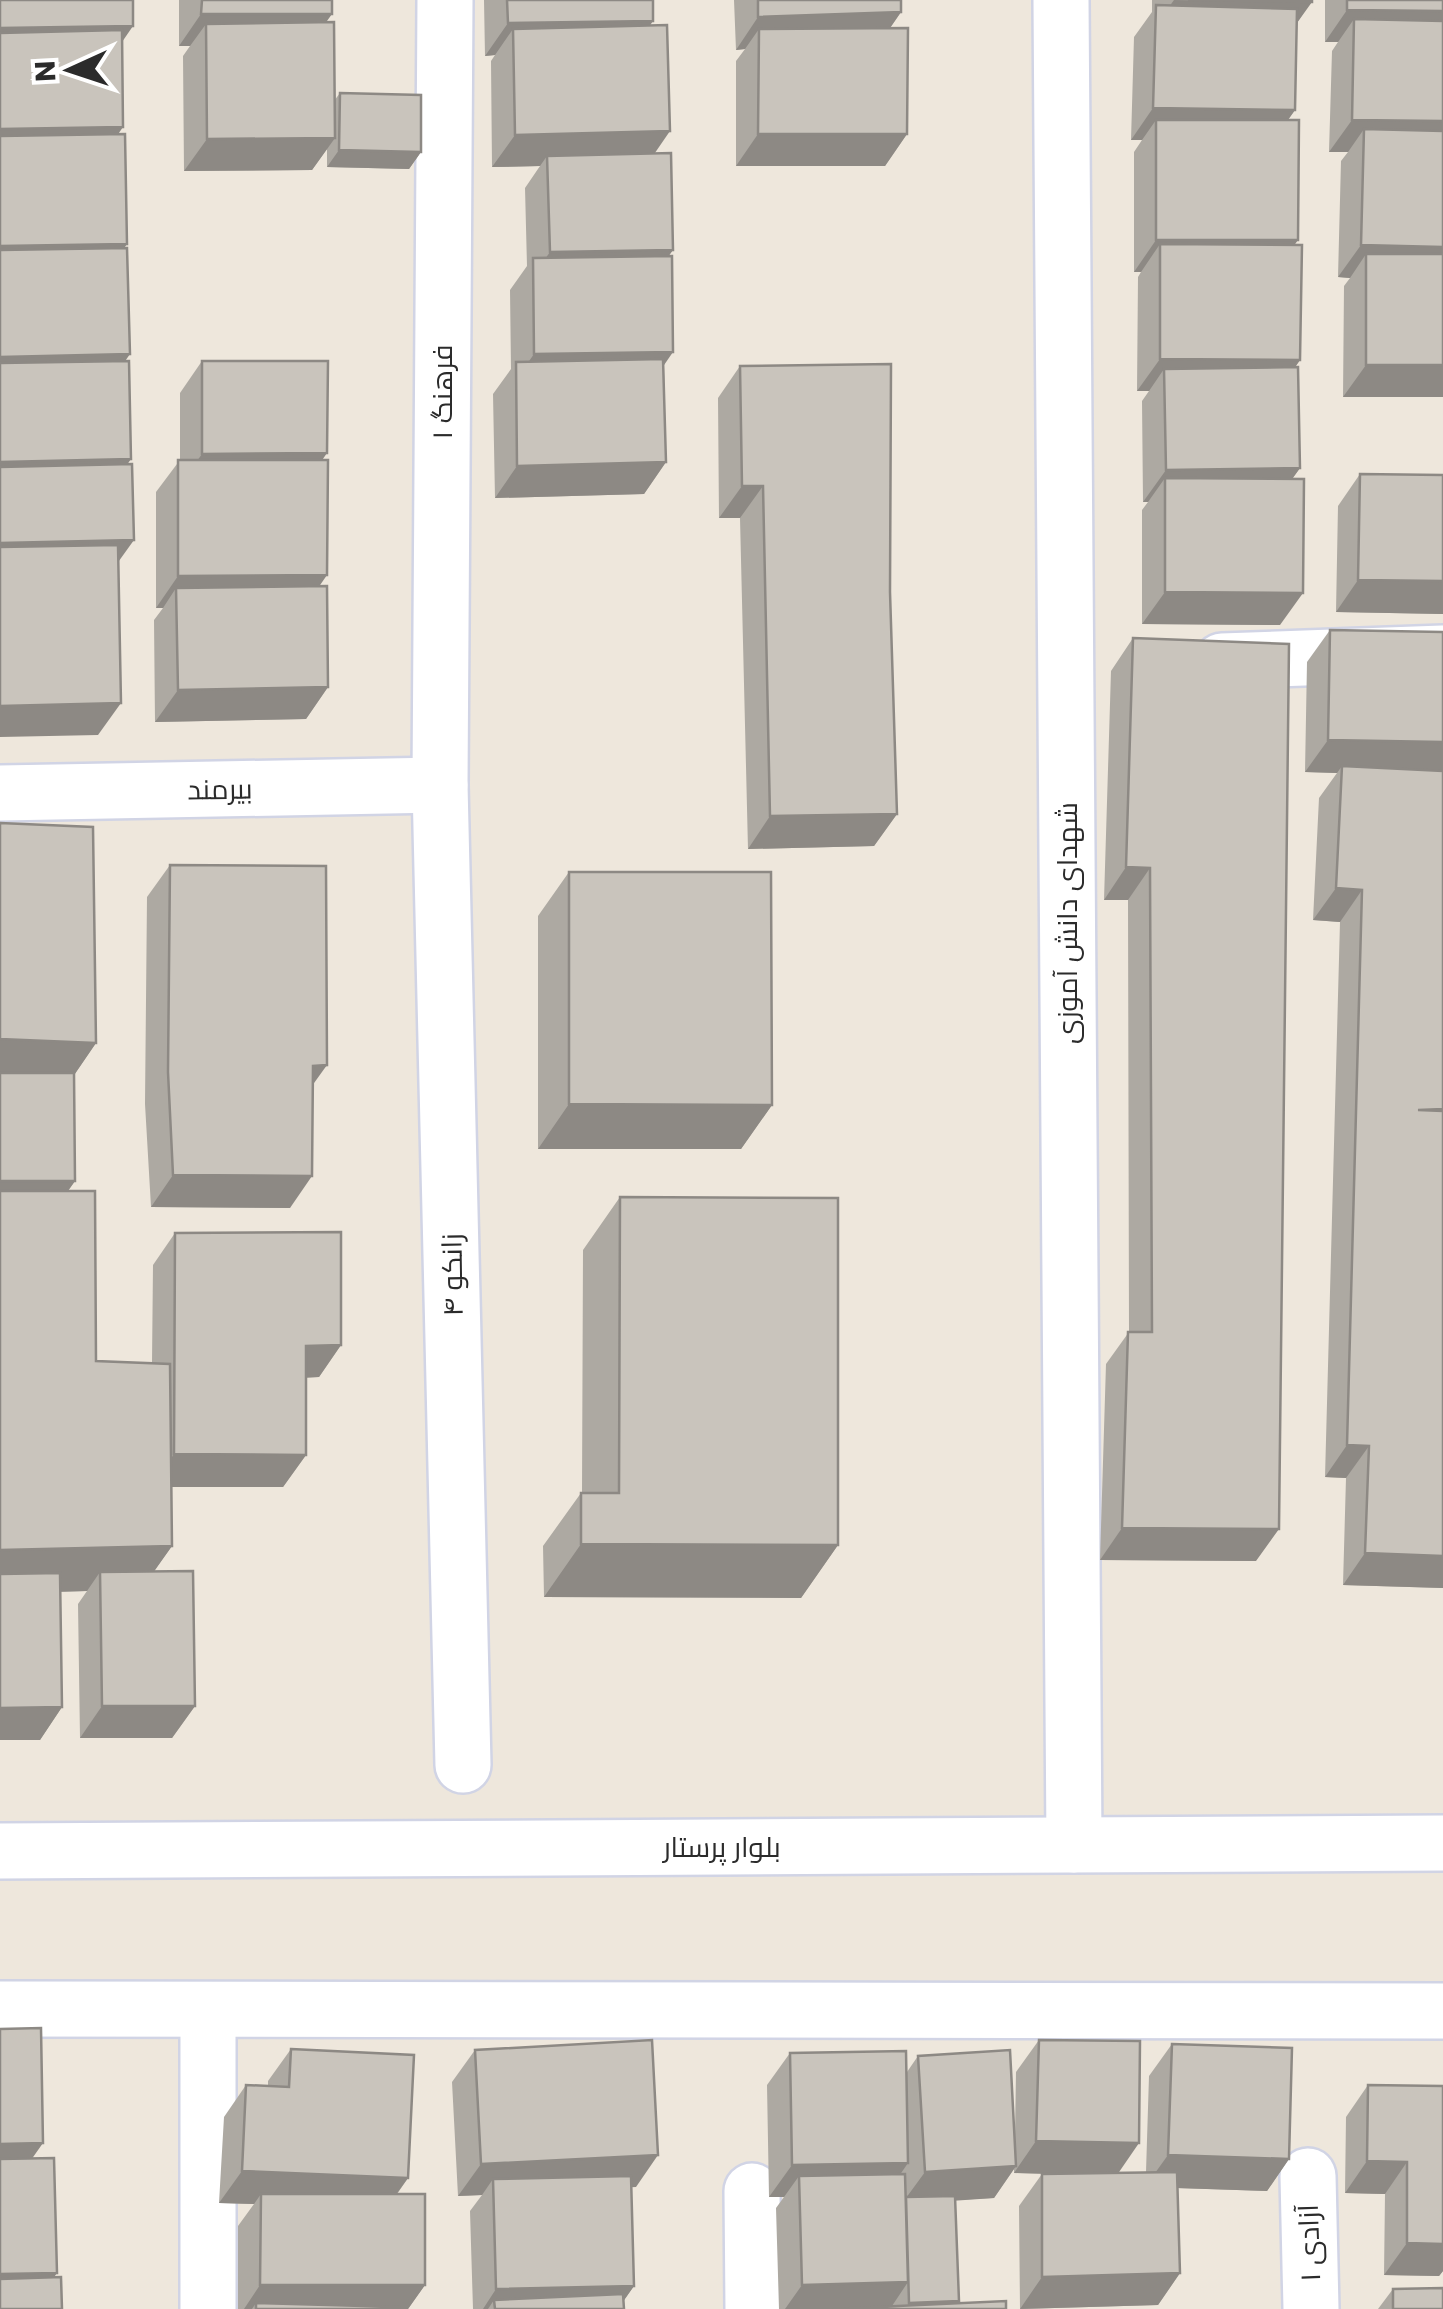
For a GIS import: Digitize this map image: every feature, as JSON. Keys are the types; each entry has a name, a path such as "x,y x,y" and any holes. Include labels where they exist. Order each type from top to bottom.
{"street":[{"name":"فرهنگ ۱","path":"440,785 445,0"},
{"name":"شهدای دانش آموزی","path":"1061,0 1074,1845"},
{"path":"1222,661 1443,653"},
{"name":"بیرمند","path":"0,794 440,785"},
{"name":"زانکو ۴","path":"440,785 464,1766"},
{"name":"بلوار پرستار","path":"0,1852 1443,1842"},
{"path":"0,2009 1443,2011"},
{"path":"208,2012 208,2309"},
{"name":"آزادی ۱","path":"1308,2176 1311,2309"},
{"path":"752,2191 753,2309"}],"building":[{"path":"0,0 133,0 133,26 0,28"},
{"path":"202,0 332,0 332,14 201,14"},
{"path":"507,0 653,0 653,21 508,23"},
{"path":"758,0 901,0 901,12 758,17"},
{"path":"1188,0 1312,0 1312,2"},
{"path":"1347,0 1443,0 1443,11 1347,10"},
{"path":"1156,5 1297,9 1295,110 1153,108"},
{"path":"1354,19 1443,21 1443,121 1352,120"},
{"path":"334,22 335,138 207,139 206,24"},
{"path":"667,25 670,131 515,135 513,29"},
{"path":"908,28 907,134 758,134 759,29"},
{"path":"122,30 123,127 0,129 0,33"},
{"path":"340,93 421,95 421,152 339,150"},
{"path":"1156,120 1299,120 1298,240 1156,240"},
{"path":"1364,129 1443,131 1443,247 1361,245"},
{"path":"125,134 127,244 0,246 0,136"},
{"path":"671,153 673,250 550,252 547,156"},
{"path":"1160,244 1302,245 1300,360 1160,359"},
{"path":"127,248 130,354 0,357 0,250"},
{"path":"1366,254 1443,254 1443,365 1366,365"},
{"path":"672,256 673,352 534,354 533,258"},
{"path":"663,359 666,462 517,466 516,362"},
{"path":"129,361 131,459 0,462 0,363"},
{"path":"202,361 328,361 327,453 202,454"},
{"path":"891,364 890,592 897,814 770,816 763,486 742,486 740,366"},
{"path":"1298,367 1300,468 1166,470 1164,369"},
{"path":"178,460 328,460 327,575 178,576"},
{"path":"132,464 134,540 0,543 0,467"},
{"path":"1360,474 1443,475 1443,581 1358,580"},
{"path":"1165,478 1304,479 1303,593 1165,592"},
{"path":"118,545 121,703 0,706 0,547"},
{"path":"327,586 328,687 178,690 176,588"},
{"path":"1330,630 1443,632 1443,742 1328,740"},
{"path":"1133,638 1289,644 1279,1529 1122,1528 1128,1332 1152,1332 1150,868 1126,867"},
{"path":"1342,766 1443,771 1443,1109 1418,1110 1443,1111 1443,1556 1365,1553 1369,1446 1347,1445 1362,890 1336,888"},
{"path":"0,823 93,827 96,1043 0,1039"},
{"path":"170,865 326,866 327,1065 313,1066 312,1176 173,1175 168,1072"},
{"path":"569,872 771,872 772,1105 569,1104"},
{"path":"0,1073 74,1073 75,1181 0,1181"},
{"path":"0,1191 95,1191 96,1361 170,1364 172,1546 0,1550"},
{"path":"620,1197 838,1198 838,1545 581,1544 581,1493 619,1493"},
{"path":"341,1232 341,1345 306,1346 306,1455 174,1454 175,1233"},
{"path":"193,1571 195,1706 102,1706 100,1572"},
{"path":"60,1573 62,1707 0,1708 0,1574"},
{"path":"41,2028 43,2143 0,2144 0,2029"},
{"path":"652,2040 658,2155 481,2164 475,2050"},
{"path":"1039,2040 1140,2041 1139,2143 1036,2141"},
{"path":"1172,2044 1292,2048 1289,2159 1168,2155"},
{"path":"291,2049 414,2055 408,2178 242,2171 246,2085 289,2087"},
{"path":"1010,2050 1016,2166 925,2172 918,2056"},
{"path":"906,2051 908,2163 792,2165 790,2053"},
{"path":"1368,2085 1443,2086 1443,2244 1407,2243 1407,2162 1367,2161"},
{"path":"54,2158 57,2273 0,2274 0,2159"},
{"path":"1177,2172 1180,2273 1042,2277 1042,2174"},
{"path":"905,2174 908,2282 802,2285 799,2176"},
{"path":"631,2176 634,2286 496,2289 493,2179"},
{"path":"261,2194 425,2194 425,2285 260,2285"},
{"path":"955,2196 959,2301 909,2303 906,2197"},
{"path":"61,2277 62,2309 0,2309 0,2279"},
{"path":"1443,2288 1443,2309 1393,2309 1393,2289"},
{"path":"623,2294 624,2309 495,2309 494,2300"},
{"path":"1006,2301 1006,2309 833,2309"},
{"path":"256,2303 399,2307 399,2309 256,2309"}]}
